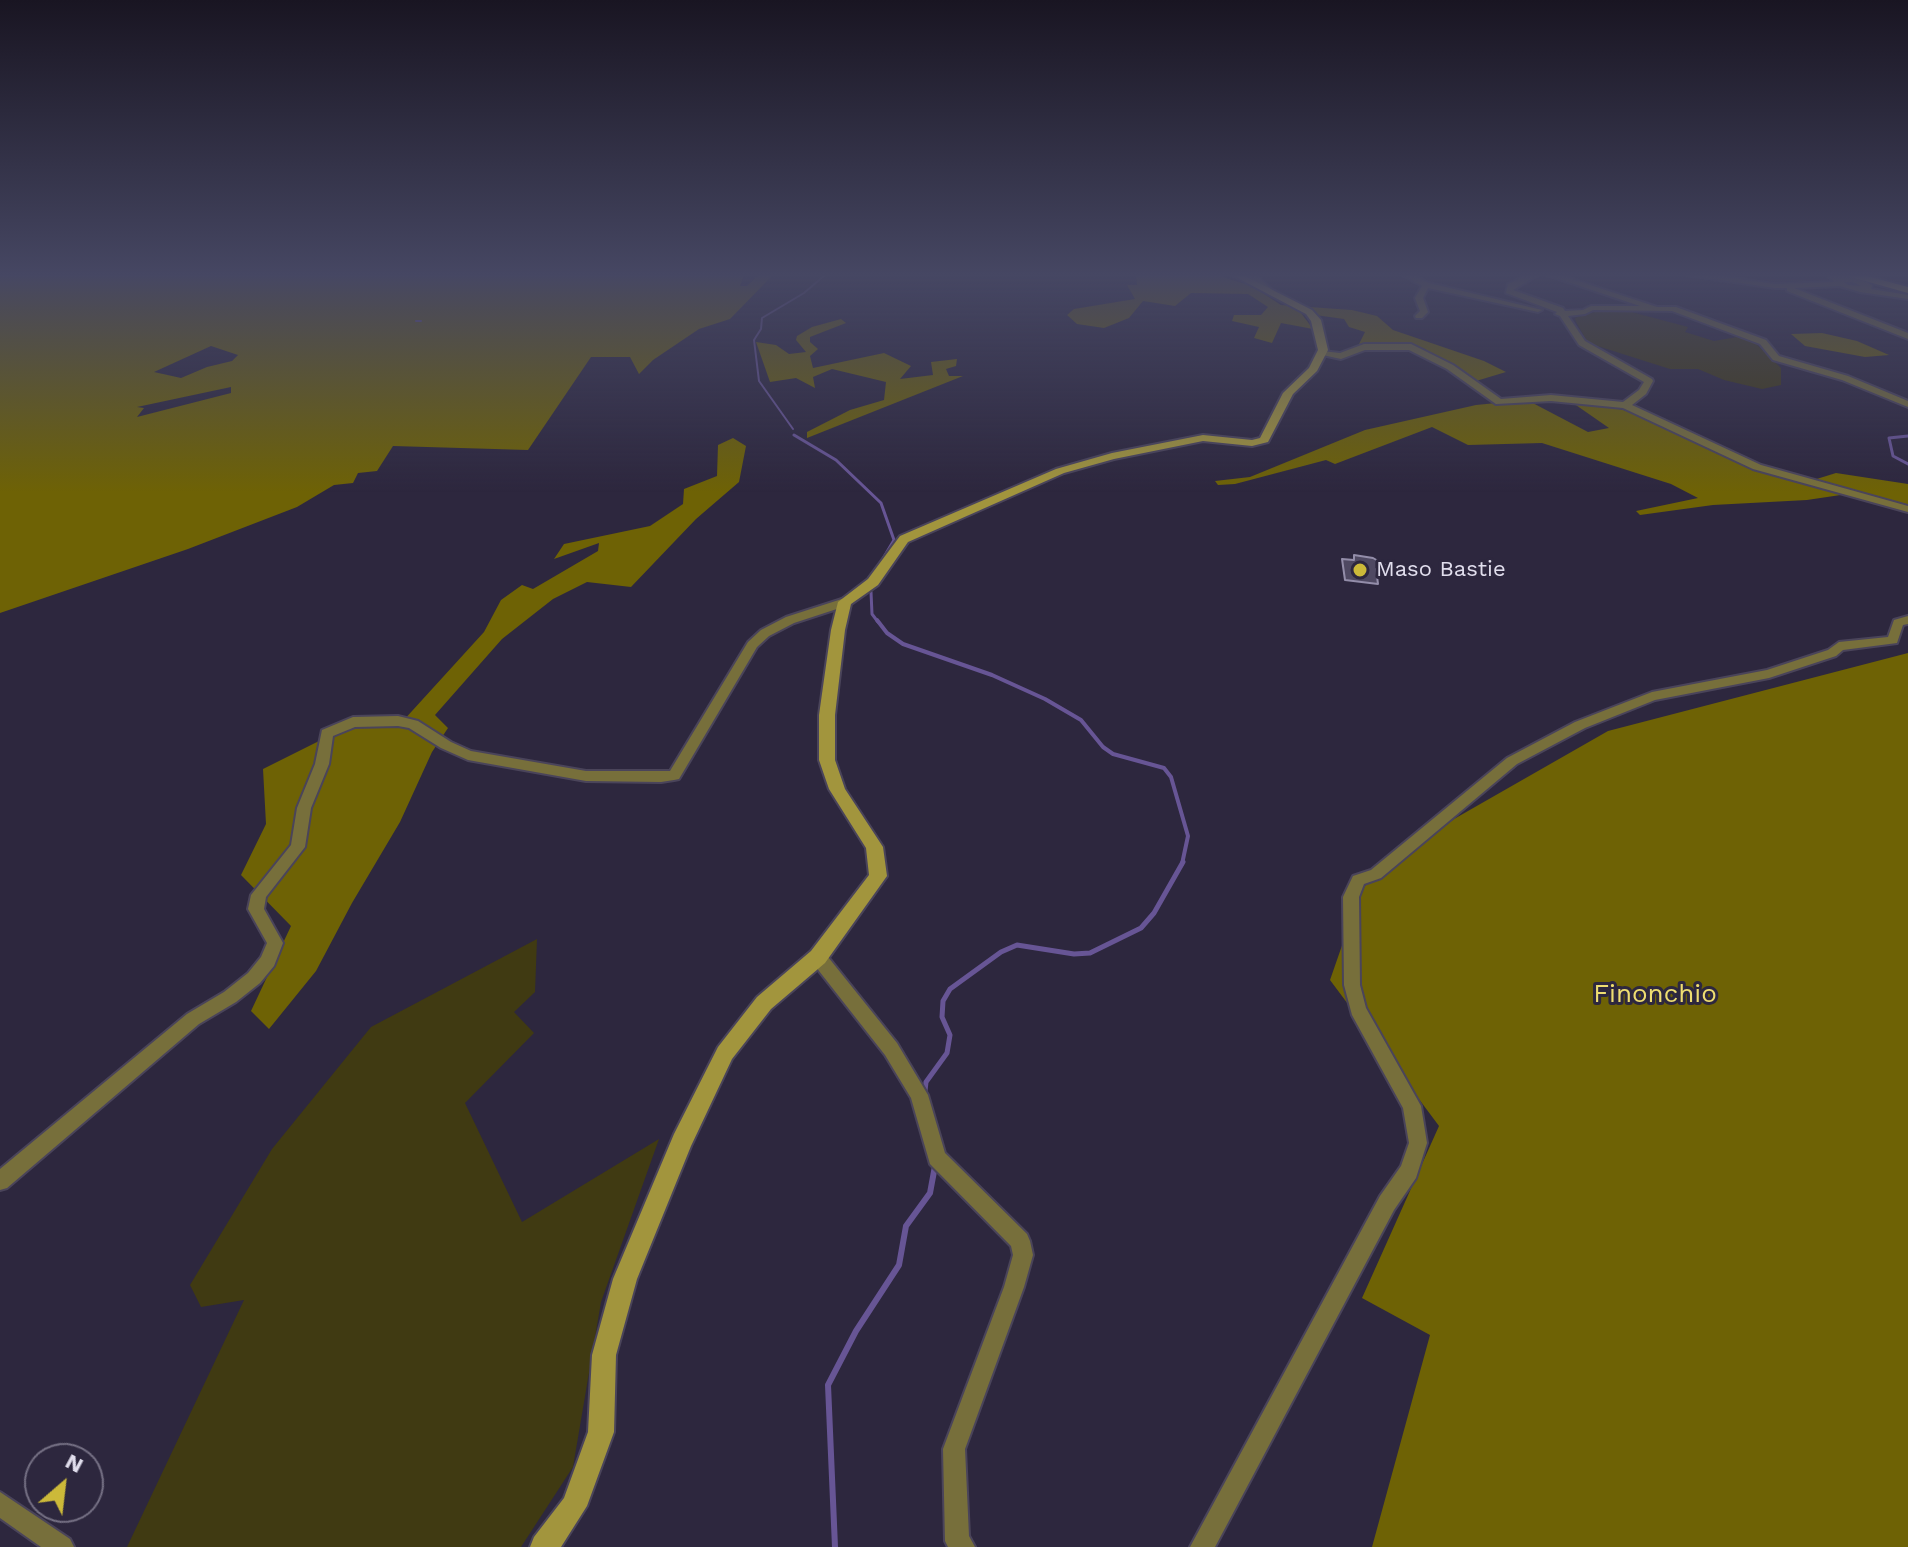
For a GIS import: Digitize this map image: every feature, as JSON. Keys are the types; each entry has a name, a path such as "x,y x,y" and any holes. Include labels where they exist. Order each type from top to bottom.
{"street":[{"path":"0,1181 193,1019 254,978 268,961 275,943 256,909 259,895 298,847 304,808 322,764 327,733 353,722 398,721 413,724 468,755 586,776 674,775 752,645 765,633 790,620 845,602 873,582 904,539 1060,471 1112,456 1203,438 1252,443 1264,440 1288,393 1313,369 1322,354 1321,347"},
{"path":"1322,354 1341,356 1364,347"},
{"path":"1411,347 1450,367 1499,402 1551,398 1625,405 1757,467 1908,509"},
{"path":"1589,347 1649,381 1643,392 1625,405"},
{"path":"1767,347 1776,358 1845,378 1908,404"},
{"path":"544,1547 574,1506 601,1432 604,1355 621,1292 682,1141 725,1053 764,1003 818,957 878,876 874,847 837,789 827,760 827,715 845,602"},
{"path":"1202,1547 1387,1203 1409,1171 1418,1143 1412,1106 1358,1010 1352,985 1354,929 1351,897 1358,880 1376,874 1512,761 1580,725 1666,693 1769,674 1832,653 1839,646 1893,640 1898,623 1908,620"},
{"path":"818,957 891,1049 919,1095 937,1158 1020,1241 1023,1255 1014,1287 954,1449 957,1541 963,1547"},
{"path":"0,1504 62,1547"}],"shaded area":[{"path":"1601,347 1759,347 1781,368 1781,385 1762,389 1724,380 1698,369 1670,369"},
{"path":"537,939 535,992 514,1012 534,1033 465,1103 522,1222 659,1139 601,1302 573,1467 521,1547 127,1547 244,1300 201,1307 190,1285 272,1149 371,1027"}],"green space":[{"path":"0,347 208,347 154,372 181,378 232,361 238,355 215,347 672,347 639,374 630,357 591,357 528,450 393,446 377,471 358,473 353,483 334,485 297,507 188,549 0,613","holes":["231,387 231,393 137,417 144,408 137,407"]},
{"path":"758,347 779,347 789,354 806,352 802,347 818,349 810,356 813,368 884,353 911,366 900,379 933,375 931,362 957,359 956,366 946,369 949,376 963,376 807,438 807,432 850,410 884,400 886,382 832,369 813,377 815,388 796,378 770,382"},
{"path":"1410,347 1443,347 1506,372 1476,381 1423,348"},
{"path":"1812,347 1871,347 1889,355 1865,357"},
{"path":"1560,394 1643,415 1760,470 1807,482 1836,473 1908,484 1908,508 1854,493 1807,500 1713,505 1640,515 1636,511 1698,498 1671,484 1542,443 1468,445 1432,427 1335,464 1326,460 1235,484 1218,485 1215,481 1250,477 1365,430 1476,405 1527,400 1588,432 1609,428"},
{"path":"733,438 746,446 739,482 696,519 631,587 587,582 553,599 502,639 435,715 448,728 432,752 400,822 316,971 269,1029 251,1011 291,926 241,875 266,824 263,769 343,729 402,722 484,632 501,600 522,585 533,589 598,551 599,543 554,559 564,544 650,526 683,504 684,489 717,476 718,445"},
{"name":"Finonchio","path":"1908,653 1908,1547 1372,1547 1430,1335 1362,1298 1439,1126 1330,980 1362,888 1454,819 1608,731"}],"building":[{"name":"Maso Bastie","path":"1354,555 1373,558 1397,572 1376,569 1378,584 1345,580 1342,559 1354,560"}],"waterway":[{"path":"755,347 759,381 793,429"},
{"path":"794,435 836,460 881,503 894,540 881,562"},
{"path":"1908,436 1889,438 1893,456 1908,464"},
{"path":"871,592 872,614 878,622"},
{"path":"877,620 887,633 903,644 992,675 1045,699 1081,720 1103,747 1113,754 1164,768 1171,777 1188,836 1182,864"},
{"path":"925,1091 926,1082 947,1053 950,1035 942,1017 943,1001 950,989 1001,952 1017,945 1074,954 1090,953 1141,928 1154,913 1182,864"},
{"path":"835,1547 828,1385 856,1331 899,1265 906,1226 930,1193 935,1166"}],"place":[{"name":"Maso Bastie","path":"1360,570"}]}
